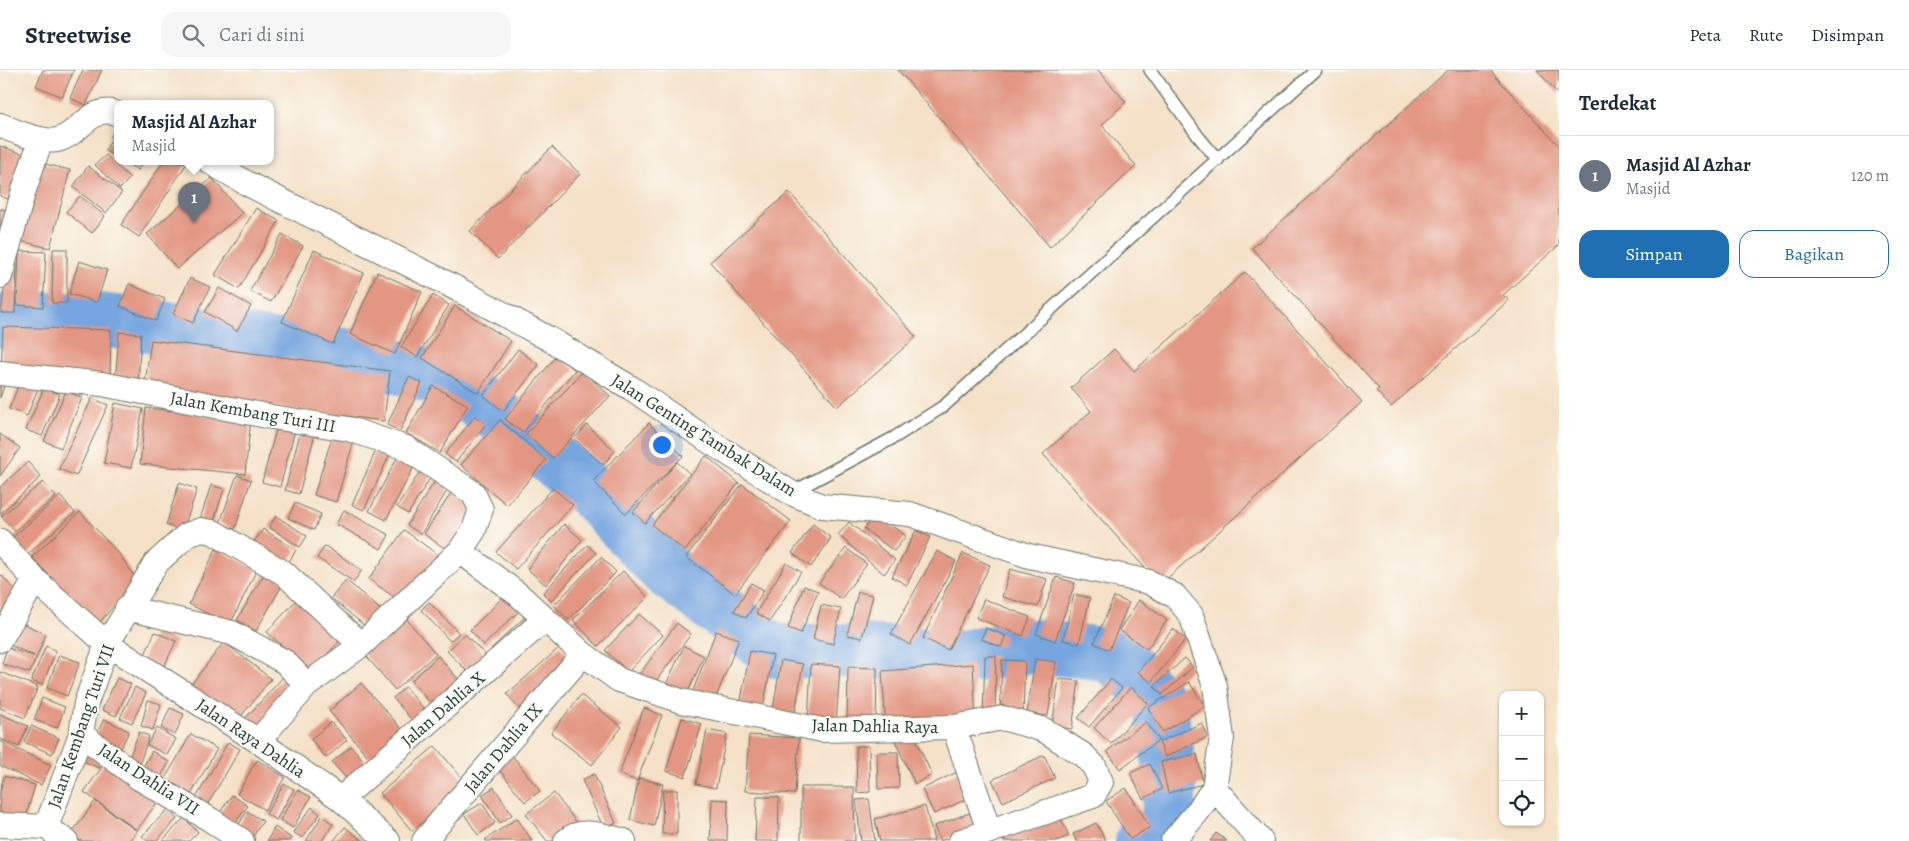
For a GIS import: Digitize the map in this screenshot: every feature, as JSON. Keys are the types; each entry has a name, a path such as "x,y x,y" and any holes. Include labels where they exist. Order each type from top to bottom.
{"street":[{"path":"0,125 41,139 56,140 74,132 94,114 111,110 114,112"},
{"path":"0,276 23,193 41,139"},
{"name":"Jalan Genting Tambak Dalam","path":"215,165 248,184 450,285 551,340 630,388 791,493 822,506 910,514 1029,556 1149,582 1175,596 1191,615 1215,686 1222,738 1214,788 1173,841"},
{"name":"Jalan Kembang Turi III","path":"0,373 102,384 272,417 349,429 406,448 474,493 481,509 474,530 460,551"},
{"name":"Jalan Kembang Turi VII","path":"46,827 81,734 86,703 107,644 127,608 156,563 187,535 201,530 213,532 284,573 361,645"},
{"name":"Jalan Raya Dahlia","path":"0,541 35,580 107,644 258,741 341,799 388,841"},
{"path":"258,741 307,685 361,645 460,551"},
{"name":"Jalan Dahlia Raya","path":"460,551 519,594 583,654 619,680 682,702 822,730 954,727 1003,718 1044,730 1083,755 1094,766 1101,782 1092,796 961,841"},
{"path":"0,640 35,580"},
{"path":"127,608 232,634 285,662 307,685"},
{"name":"Jalan Dahlia X","path":"341,799 545,619"},
{"name":"Jalan Dahlia IX","path":"424,841 583,654"},
{"path":"954,727 989,831"},
{"name":"Jalan Dahlia VII","path":"81,734 139,778 212,820 242,841"},
{"path":"1214,788 1261,841"},
{"path":"0,825 46,827 66,841"},
{"path":"566,841 569,838 589,833 624,841"}],"lane":[{"path":"1150,70 1218,160"},
{"path":"791,493 895,437 944,406 1316,70"}],"building":[{"path":"43,70 74,70 62,97 36,86"},
{"path":"83,70 102,70 86,105 70,98"},
{"path":"898,70 1098,70 1126,102 1102,125 1136,166 1050,247"},
{"path":"1448,70 1490,70 1559,146 1559,245 1503,295 1509,300 1391,407 1376,391 1379,389 1252,248"},
{"path":"1537,70 1559,70 1559,95"},
{"path":"114,130 114,140 110,138"},
{"path":"110,141 114,144 114,156 105,151"},
{"path":"0,146 23,154 8,199 0,196"},
{"path":"552,147 580,174 498,259 470,231"},
{"path":"106,155 114,165 116,165 130,178 120,189 95,165"},
{"path":"41,163 70,170 50,248 20,241"},
{"path":"129,165 141,165 138,170"},
{"path":"161,165 186,165 139,237 121,225"},
{"path":"88,166 122,192 106,213 73,187"},
{"path":"212,178 242,213 177,269 147,234"},
{"path":"789,192 916,337 837,407 710,262"},
{"path":"80,196 105,216 92,233 66,212"},
{"path":"256,208 279,221 239,289 215,275"},
{"path":"0,209 11,211 0,251"},
{"path":"282,234 303,246 271,302 250,291"},
{"path":"53,249 67,249 67,303 52,303"},
{"path":"314,250 364,273 333,344 282,322"},
{"path":"19,251 46,252 43,307 17,305"},
{"path":"79,261 107,270 97,302 69,294"},
{"path":"17,264 15,313 1,313 7,266"},
{"path":"377,272 422,292 395,354 350,334"},
{"path":"1245,272 1362,402 1160,585 1043,454 1091,411 1071,388 1114,349 1134,371"},
{"path":"190,278 210,287 193,323 173,314"},
{"path":"129,284 165,299 156,321 120,306"},
{"path":"219,288 251,306 237,331 205,312"},
{"path":"433,295 449,305 417,357 401,347"},
{"path":"455,306 511,341 478,393 422,358"},
{"path":"3,327 111,330 110,375 1,371"},
{"path":"119,332 141,334 138,385 115,384"},
{"path":"151,340 390,371 384,421 144,390"},
{"path":"518,349 539,365 503,411 483,395"},
{"path":"557,355 575,370 523,433 505,419"},
{"path":"583,371 610,396 553,458 526,434"},
{"path":"409,377 422,383 400,431 387,425"},
{"path":"21,379 39,386 27,416 9,409"},
{"path":"0,385 4,386 0,398"},
{"path":"433,386 468,405 440,453 406,433"},
{"path":"44,388 60,394 42,436 26,430"},
{"path":"66,391 82,398 61,448 44,441"},
{"path":"92,398 108,405 76,476 59,469"},
{"path":"115,403 143,409 131,468 104,463"},
{"path":"146,408 251,419 245,474 140,464"},
{"path":"475,416 486,424 456,462 445,454"},
{"path":"500,420 546,460 507,505 461,465"},
{"path":"278,422 296,426 280,487 262,482"},
{"path":"649,423 683,456 626,514 593,481"},
{"path":"587,425 615,451 603,465 574,439"},
{"path":"302,426 316,430 299,494 285,490"},
{"path":"334,431 355,437 336,502 314,495"},
{"path":"0,434 20,448 0,476"},
{"path":"377,448 390,454 364,510 352,505"},
{"path":"399,454 416,463 386,520 369,511"},
{"path":"706,456 739,483 685,551 652,525"},
{"path":"28,462 41,477 0,514 0,487"},
{"path":"677,462 690,474 645,523 633,512"},
{"path":"424,466 434,472 408,514 397,507"},
{"path":"237,475 251,480 235,529 220,523"},
{"path":"437,478 450,486 421,534 407,525"},
{"path":"43,482 56,497 15,531 1,516"},
{"path":"179,483 197,489 183,531 166,525"},
{"path":"742,484 791,521 735,594 686,557"},
{"path":"211,485 224,489 211,530 198,526"},
{"path":"553,488 573,505 516,569 496,552"},
{"path":"452,492 475,508 447,550 424,534"},
{"path":"60,496 75,513 28,554 13,537"},
{"path":"295,503 321,514 314,530 288,518"},
{"path":"344,510 389,535 381,549 336,524"},
{"path":"80,512 120,555 136,579 96,627 32,557"},
{"path":"875,514 906,536 894,551 864,529"},
{"path":"276,516 307,536 300,547 269,527"},
{"path":"849,522 895,560 884,574 838,535"},
{"path":"564,524 582,540 546,585 527,569"},
{"path":"813,524 831,538 811,567 792,553"},
{"path":"263,529 296,550 287,565 253,543"},
{"path":"404,530 437,554 402,603 369,579"},
{"path":"916,530 930,537 907,585 892,577"},
{"path":"587,545 596,553 551,601 543,593"},
{"path":"325,546 362,570 354,582 317,558"},
{"path":"846,548 867,564 841,599 819,583"},
{"path":"216,549 257,569 230,625 189,604"},
{"path":"937,551 956,561 910,645 891,634"},
{"path":"963,553 990,565 948,650 923,638"},
{"path":"601,557 616,572 568,620 554,605"},
{"path":"786,563 801,572 770,621 756,613"},
{"path":"1010,569 1047,579 1038,607 1002,597"},
{"path":"266,571 284,582 256,631 237,620"},
{"path":"623,571 648,597 598,646 573,620"},
{"path":"0,574 20,595 0,614"},
{"path":"1056,577 1075,583 1055,641 1036,634"},
{"path":"346,580 384,613 370,630 331,598"},
{"path":"751,583 764,590 746,618 734,611"},
{"path":"804,586 818,591 801,633 788,628"},
{"path":"508,592 523,607 484,645 470,630"},
{"path":"858,592 873,595 862,638 847,635"},
{"path":"1074,594 1090,598 1079,644 1063,640"},
{"path":"301,595 345,635 311,672 267,632"},
{"path":"1114,597 1129,603 1109,650 1094,643"},
{"path":"984,599 1030,617 1023,636 976,618"},
{"path":"1139,600 1167,620 1147,649 1119,630"},
{"path":"429,602 459,633 450,641 421,610"},
{"path":"821,605 841,609 833,644 813,639"},
{"path":"529,613 536,620 499,657 491,649"},
{"path":"639,614 663,635 628,672 605,650"},
{"path":"403,615 436,654 395,690 362,651"},
{"path":"20,622 46,634 30,673 2,664 7,648 34,656 10,645"},
{"path":"677,623 691,634 653,685 639,675"},
{"path":"986,628 1006,636 1001,647 981,639"},
{"path":"1173,629 1186,639 1151,682 1138,672"},
{"path":"716,631 739,639 713,705 691,696"},
{"path":"155,632 176,641 163,669 143,659"},
{"path":"465,634 490,660 473,677 447,651"},
{"path":"224,642 271,679 238,720 187,690"},
{"path":"46,646 56,651 42,685 31,681"},
{"path":"684,646 704,656 684,701 663,691"},
{"path":"560,647 573,661 519,709 507,694"},
{"path":"750,651 773,655 762,714 739,710"},
{"path":"59,655 80,662 67,696 47,688"},
{"path":"438,656 465,687 437,711 411,681"},
{"path":"985,656 996,656 995,718 983,717"},
{"path":"1185,658 1193,667 1162,695 1154,686"},
{"path":"1035,659 1056,662 1048,716 1027,713"},
{"path":"781,660 803,664 794,720 772,716"},
{"path":"1002,660 1025,661 1023,716 1000,716"},
{"path":"811,664 840,666 836,725 808,724"},
{"path":"973,664 976,721 886,728 882,671"},
{"path":"848,667 877,668 876,727 847,727"},
{"path":"0,672 38,687 25,718 0,708"},
{"path":"285,675 299,688 256,736 241,723"},
{"path":"117,678 131,684 116,716 102,710"},
{"path":"1059,679 1079,681 1072,729 1052,726"},
{"path":"1111,679 1122,688 1089,727 1078,718"},
{"path":"1189,682 1205,706 1163,732 1148,708"},
{"path":"361,683 407,735 374,763 329,711"},
{"path":"135,687 146,693 132,723 120,718"},
{"path":"405,687 429,715 417,726 393,698"},
{"path":"1131,687 1148,703 1111,744 1094,728"},
{"path":"581,695 622,727 592,765 551,733"},
{"path":"42,698 65,707 57,728 34,720"},
{"path":"148,700 161,704 153,730 141,726"},
{"path":"170,708 184,714 175,735 161,728"},
{"path":"644,708 662,715 637,781 619,774"},
{"path":"0,714 28,726 19,747 0,739"},
{"path":"682,718 702,724 685,777 666,771"},
{"path":"104,719 129,731 121,748 96,736"},
{"path":"331,722 347,740 326,758 311,739"},
{"path":"1146,722 1159,740 1120,769 1107,751"},
{"path":"1202,723 1208,737 1165,757 1159,742"},
{"path":"31,726 59,738 52,754 24,742"},
{"path":"157,728 176,739 167,755 147,745"},
{"path":"707,730 727,734 716,788 696,784"},
{"path":"139,732 149,736 139,765 128,761"},
{"path":"913,733 932,775 915,784 895,741"},
{"path":"191,734 217,749 190,796 162,784"},
{"path":"749,735 799,738 795,794 745,791"},
{"path":"0,741 51,765 41,785 0,766"},
{"path":"228,742 240,749 208,804 196,798"},
{"path":"82,746 106,755 99,768 76,758"},
{"path":"351,746 371,769 352,785 332,762"},
{"path":"435,746 467,784 412,831 380,793"},
{"path":"856,746 869,746 870,792 857,793"},
{"path":"152,751 169,762 159,780 142,769"},
{"path":"877,752 898,752 899,788 878,789"},
{"path":"1197,754 1203,784 1168,793 1161,762"},
{"path":"512,755 540,791 525,802 497,767"},
{"path":"1044,755 1055,778 1003,802 992,780"},
{"path":"107,760 161,797 137,830 84,792"},
{"path":"257,760 285,777 265,810 237,794"},
{"path":"1150,764 1162,789 1143,799 1130,773"},
{"path":"959,771 971,797 934,814 922,789"},
{"path":"594,774 616,823 604,829 582,780"},
{"path":"4,776 35,785 25,820 0,812 0,791"},
{"path":"639,778 663,784 654,826 630,820"},
{"path":"284,784 294,789 276,820 266,814"},
{"path":"494,787 512,815 500,823 482,795"},
{"path":"801,787 854,787 855,841 801,841"},
{"path":"1126,788 1150,827 1130,839 1106,801"},
{"path":"298,790 311,797 293,828 280,820"},
{"path":"663,790 677,790 677,834 662,834"},
{"path":"554,793 578,824 556,841 547,841 526,814"},
{"path":"232,795 248,806 233,825 218,815"},
{"path":"757,797 779,797 778,841 755,841"},
{"path":"712,799 728,800 727,841 710,841"},
{"path":"869,799 875,841 861,841 856,800"},
{"path":"95,801 137,831 129,841 81,841 71,834"},
{"path":"482,803 495,823 478,835 464,814"},
{"path":"925,806 934,841 880,841 875,819"},
{"path":"312,807 320,814 302,838 293,832"},
{"path":"168,809 177,819 156,841 147,841 142,836"},
{"path":"247,811 263,821 252,838 236,829"},
{"path":"975,811 981,825 940,841 934,826"},
{"path":"1058,812 1069,836 1056,841 1003,841 1001,836"},
{"path":"322,816 333,824 322,841 306,841"},
{"path":"184,818 198,832 189,841 162,841"},
{"path":"517,818 532,841 485,840"},
{"path":"1096,823 1106,841 1076,841 1073,834"},
{"path":"275,827 291,838 289,841 267,841"},
{"path":"345,827 363,841 333,841"},
{"path":"1216,833 1227,841 1210,841"}],"waterway":[{"path":"0,321 42,318 101,320 170,329 265,345 363,357 446,381 496,414 585,486 664,569 774,651 862,651 961,657 1034,646 1105,654 1128,669 1161,705 1170,774 1168,829 1142,841"}],"place":[{"name":"Masjid Al Azhar","path":"194,223"}]}
